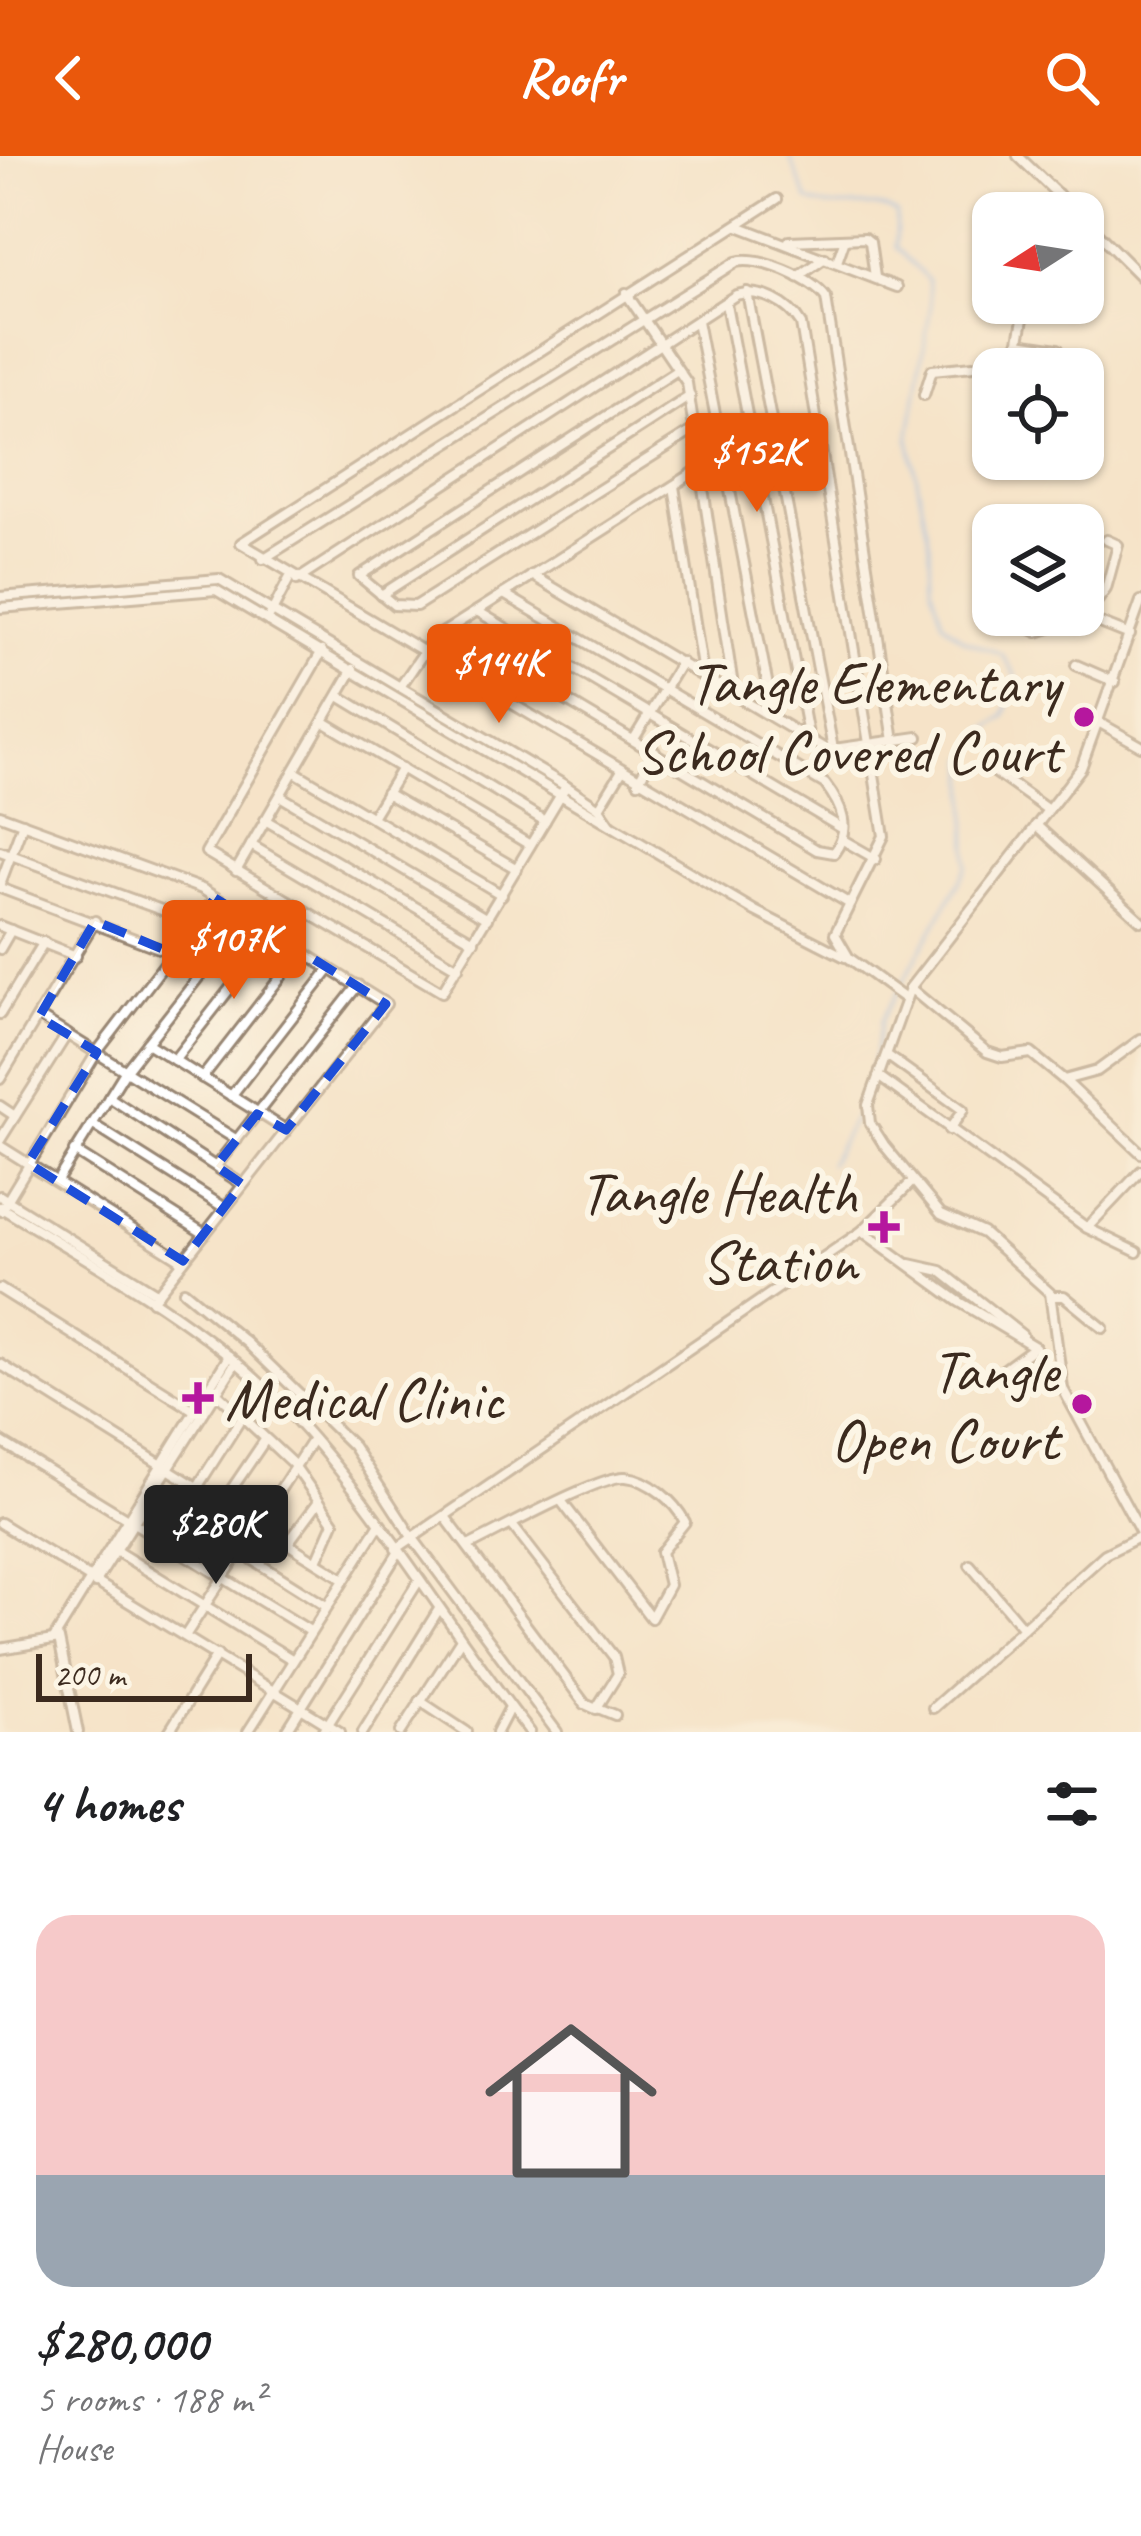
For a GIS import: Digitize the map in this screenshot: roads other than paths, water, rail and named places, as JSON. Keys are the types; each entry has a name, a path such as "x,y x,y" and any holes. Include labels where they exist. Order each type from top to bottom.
{"street":[{"path":"1018,156 1056,192"},
{"path":"777,199 241,543 262,560 850,904"},
{"path":"737,225 897,287"},
{"path":"837,262 845,239"},
{"path":"1104,240 1141,277"},
{"path":"787,241 870,242 875,278"},
{"path":"797,278 825,258"},
{"path":"262,560 743,259 797,278 826,298 894,741"},
{"path":"747,292 833,748"},
{"path":"271,614 294,578 658,344 747,292 787,305 801,324 884,836 835,934 816,944"},
{"path":"626,293 690,396 734,693"},
{"path":"726,304 809,740"},
{"path":"698,321 774,718"},
{"path":"924,395 932,370 1015,362 1022,324"},
{"path":"1018,343 1051,348"},
{"path":"676,371 359,572 362,580 402,608 416,606 692,431"},
{"path":"381,595 690,396"},
{"path":"394,696 424,652 448,630 701,468"},
{"path":"674,486 704,676"},
{"path":"1104,585 1118,545 1107,540"},
{"path":"532,575 809,740 833,748 870,747 918,736"},
{"path":"0,597 208,589 271,614 401,685 611,825 816,944 849,958 898,993"},
{"path":"0,608 112,594"},
{"path":"448,630 822,853 834,853 844,835 840,805 825,784 504,594"},
{"path":"898,993 910,988 1081,768 1141,601"},
{"path":"477,611 876,859"},
{"path":"271,614 394,696 599,808 611,825"},
{"path":"1104,625 1130,635"},
{"path":"322,651 253,776 206,847 212,858 442,992 563,790"},
{"path":"634,739 680,662"},
{"path":"1076,665 1114,682"},
{"path":"236,872 353,669"},
{"path":"339,696 545,821"},
{"path":"324,722 530,845"},
{"path":"1100,723 1141,746"},
{"path":"638,782 656,751"},
{"path":"372,817 402,768"},
{"path":"988,768 1048,810"},
{"path":"295,772 502,895"},
{"path":"599,808 621,772"},
{"path":"386,793 517,868"},
{"path":"280,796 487,919"},
{"path":"0,815 185,881 386,1004 155,1297"},
{"path":"265,820 474,941"},
{"path":"22,823 0,886 172,953"},
{"path":"1036,825 1141,921"},
{"path":"251,845 458,968"},
{"path":"0,851 197,923"},
{"path":"215,898 97,1052 2,1205 155,1297 232,1359 313,1439 530,1732"},
{"path":"57,1181 126,1070 245,917"},
{"path":"0,1078 95,921"},
{"path":"0,926 76,956"},
{"path":"0,949 11,930"},
{"path":"835,934 849,958"},
{"path":"174,1060 272,935"},
{"path":"0,1014 44,942"},
{"path":"202,1078 301,951"},
{"path":"231,1096 329,970"},
{"path":"215,1166 358,986"},
{"path":"910,988 994,1057 1031,1053 1141,1154"},
{"path":"898,993 889,1056 868,1116 912,1182 941,1214 983,1233 1052,1296 1064,1296 1103,1328"},
{"path":"40,1017 237,1140"},
{"path":"67,1034 0,1143 183,1261"},
{"path":"1064,1080 1097,1071 1141,1039"},
{"path":"147,1043 286,1130"},
{"path":"889,1056 964,1110 949,1130"},
{"path":"880,1078 1087,1228 1137,1252"},
{"path":"109,1097 242,1184"},
{"path":"0,1106 15,1116"},
{"path":"92,1124 225,1208"},
{"path":"74,1151 205,1234"},
{"path":"1087,1228 1141,1171"},
{"path":"286,1732 397,1551 412,1537 862,1231 912,1182"},
{"path":"862,1231 1035,1347 1054,1353"},
{"path":"906,1264 941,1271 1035,1347"},
{"path":"0,1288 198,1412"},
{"path":"184,1292 247,1342 348,1441 412,1537 556,1732"},
{"path":"933,1708 1105,1554 1141,1535 1063,1389 1054,1353 1052,1296"},
{"path":"1002,1371 1035,1347"},
{"path":"79,1732 57,1638 232,1359"},
{"path":"198,1412 216,1392 232,1359"},
{"path":"0,1364 344,1579"},
{"path":"216,1392 293,1464 335,1526 316,1562"},
{"path":"198,1486 242,1417"},
{"path":"185,1636 313,1439"},
{"path":"224,1502 265,1440"},
{"path":"0,1441 310,1631"},
{"path":"95,1579 165,1465"},
{"path":"468,1546 562,1502 624,1476 648,1485 682,1516 681,1529 661,1552 669,1585 651,1618 562,1502"},
{"path":"150,1495 326,1606"},
{"path":"288,1543 319,1501"},
{"path":"445,1518 585,1704 615,1715"},
{"path":"0,1522 326,1728 340,1732"},
{"path":"512,1525 614,1657 618,1674 598,1708"},
{"path":"248,1732 379,1526"},
{"path":"116,1551 293,1660"},
{"path":"970,1564 1024,1628"},
{"path":"326,1728 418,1582"},
{"path":"363,1732 439,1609"},
{"path":"0,1649 57,1638"},
{"path":"401,1732 460,1639"},
{"path":"169,1732 217,1655"},
{"path":"420,1701 467,1732"},
{"path":"497,1732 510,1707"}],"waterway":[{"path":"789,156 808,201 897,213 896,247 928,280 931,305 909,439 930,545 931,585 943,622 963,639 1002,654 1016,676 1005,716 985,730 967,759 968,866 881,1021 867,1094 829,1164"}],"place":[{"name":"Tangle Elementary School Covered Court","path":"1084,717"},
{"name":"Tangle Health Station","path":"884,1227"},
{"name":"Medical Clinic","path":"198,1398"},
{"name":"Tangle Open Court","path":"1082,1404"}]}
